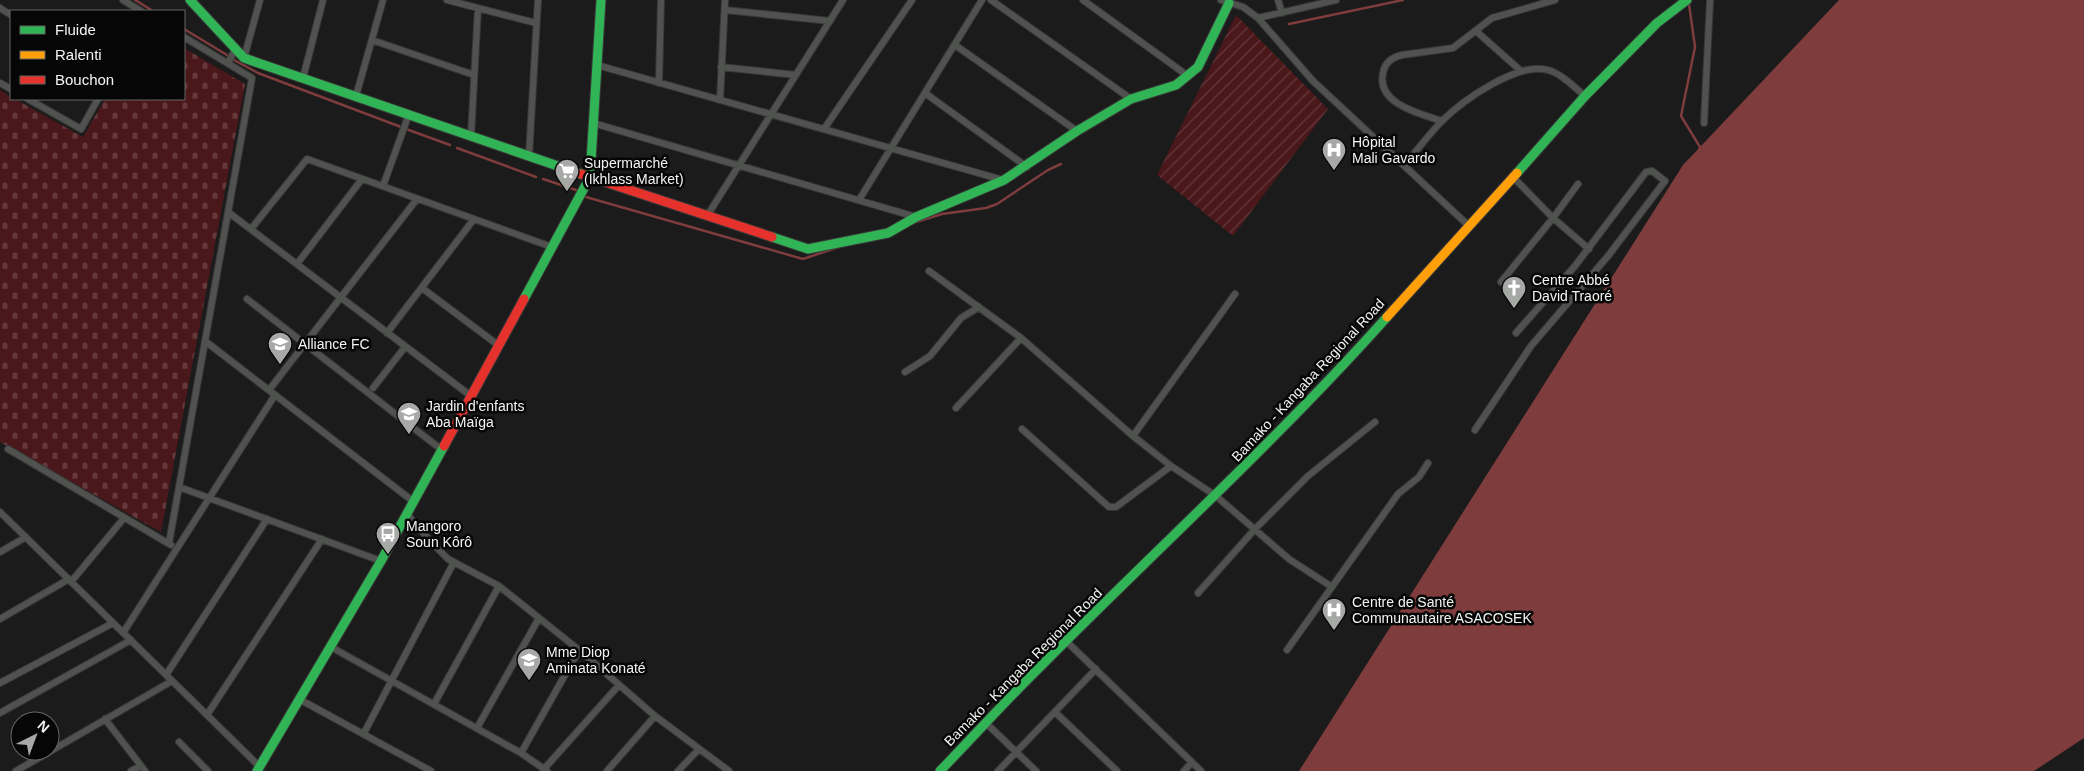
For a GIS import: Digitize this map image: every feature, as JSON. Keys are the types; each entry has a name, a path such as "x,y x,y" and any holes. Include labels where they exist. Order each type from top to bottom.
{"street":[{"path":"0,7 4,0"},
{"path":"123,0 139,10"},
{"path":"190,0 244,58 590,177 808,249 888,234 916,217 1004,180 1027,167 1077,131 1131,99 1176,85 1198,67 1225,1 1243,7 1258,18 1313,82 1469,226"},
{"path":"244,58 260,0"},
{"path":"303,78 322,0"},
{"path":"356,96 383,0"},
{"path":"447,0 536,23"},
{"path":"529,156 538,0"},
{"path":"0,512 207,715 259,769 414,502 590,177 602,0"},
{"path":"659,83 662,0"},
{"path":"720,100 725,0"},
{"path":"707,216 843,0"},
{"path":"824,129 912,0"},
{"path":"859,200 982,0"},
{"path":"991,0 1131,99"},
{"path":"1083,0 1188,76"},
{"path":"1243,7 1248,0"},
{"path":"1278,0 1282,13"},
{"path":"1258,18 1336,0"},
{"path":"1442,121 1411,111 1392,99 1383,84 1384,68 1388,63 1396,57 1452,48 1500,14 1555,0"},
{"path":"1704,123 1710,0"},
{"name":"Bamako - Kangaba Regional Road","path":"940,771 1066,641 1216,496 1358,350 1585,96 1657,23 1683,2"},
{"path":"471,136 478,8"},
{"path":"725,10 830,20"},
{"path":"1476,31 1521,71"},
{"path":"169,543 252,78 185,38"},
{"path":"372,40 474,75"},
{"path":"955,45 1077,131"},
{"path":"228,64 236,48"},
{"path":"597,65 1004,180"},
{"path":"721,66 796,75"},
{"path":"1404,165 1442,121 1486,88 1521,71 1536,68 1549,70 1563,77 1585,96"},
{"path":"925,93 1027,167"},
{"path":"30,100 81,129 97,100"},
{"path":"383,186 409,114"},
{"path":"593,123 916,217"},
{"path":"251,229 307,159 552,247"},
{"path":"1475,430 1531,346 1608,256 1665,181 1652,171 1646,172 1588,248 1516,333"},
{"path":"1512,176 1553,218 1588,248"},
{"path":"296,264 362,179"},
{"path":"1502,282 1578,184"},
{"path":"269,390 418,199"},
{"path":"228,212 471,396"},
{"path":"387,333 474,219"},
{"path":"929,271 1021,338 1170,466 1216,496 1289,559 1332,587"},
{"path":"422,288 498,345"},
{"path":"1133,436 1236,294"},
{"path":"247,299 442,450"},
{"path":"905,372 930,356 962,318 979,307"},
{"path":"956,408 1021,338"},
{"path":"205,341 414,502"},
{"path":"372,388 405,347"},
{"path":"123,633 275,395"},
{"path":"1198,593 1255,530 1308,476 1376,422"},
{"path":"1022,428 1109,507 1116,507 1170,466"},
{"path":"8,449 177,548"},
{"path":"1287,650 1398,494 1419,477 1428,463"},
{"path":"179,487 381,561"},
{"path":"407,514 432,543 454,562 499,586 579,650 655,716 729,771"},
{"path":"0,619 70,580 124,518"},
{"path":"166,675 267,519"},
{"path":"0,552 26,537"},
{"path":"207,715 322,539"},
{"path":"364,733 454,562"},
{"path":"434,704 499,586"},
{"path":"476,728 539,618"},
{"path":"0,683 113,623"},
{"path":"0,713 131,640"},
{"path":"1066,641 1201,771"},
{"path":"331,647 521,753 545,770 619,684"},
{"path":"521,753 579,650"},
{"path":"998,771 1096,669"},
{"path":"16,771 172,681"},
{"path":"299,699 431,771"},
{"path":"1055,712 1117,771"},
{"path":"607,771 655,716"},
{"path":"105,719 143,769 131,771"},
{"path":"986,723 1036,771"},
{"path":"179,742 208,771"},
{"path":"678,771 699,749"},
{"path":"1184,771 1192,762"}],"green space":[{"path":"1236,15 1328,109 1233,236 1157,175"},
{"path":"185,49 245,84 161,532 0,442 0,90 10,96 10,100 17,100 83,137 104,100 185,100"}],"shaded area":[{"path":"1839,0 2084,0 2084,738 2034,771 1299,771 1683,165"}],"waterway":[{"path":"135,0 151,10"},
{"path":"1289,24 1403,0"},
{"path":"1689,4 1695,47 1681,116 1700,147 1699,151"},
{"path":"185,30 227,55"},
{"path":"234,60 258,73 401,127"},
{"path":"406,129 450,145"},
{"path":"457,148 536,177"},
{"path":"913,223 942,214 986,208 997,204 1048,170 1061,164"},
{"path":"543,179 576,190"},
{"path":"586,197 803,259 839,247"}],"traffic: fast":[{"path":"190,0 244,58 581,174"},
{"path":"524,299 590,177 601,0"},
{"path":"1517,173 1585,96 1657,23 1687,0"},
{"path":"772,237 808,249 888,233 916,217 1004,180 1077,131 1131,99 1176,85 1198,67 1229,3"},
{"path":"940,771 1029,678 1303,407 1387,317"},
{"path":"257,771 381,561 444,446"}],"traffic: slow":[{"path":"1387,317 1517,173"}],"traffic: jam":[{"path":"581,174 772,237"},
{"path":"444,446 524,299"}],"place":[{"name":"Hôpital Mali Gavardo","path":"1334,171"},
{"name":"Supermarché (Ikhlass Market)","path":"567,192"},
{"name":"Centre Abbé David Traoré","path":"1514,309"},
{"name":"Alliance FC","path":"280,365"},
{"name":"Jardin d'enfants Aba Maïga","path":"409,435"},
{"name":"Mangoro Soun Kôrô","path":"388,555"},
{"name":"Centre de Santé Communautaire ASACOSEK","path":"1334,631"},
{"name":"Mme Diop Aminata Konaté","path":"529,681"}]}
